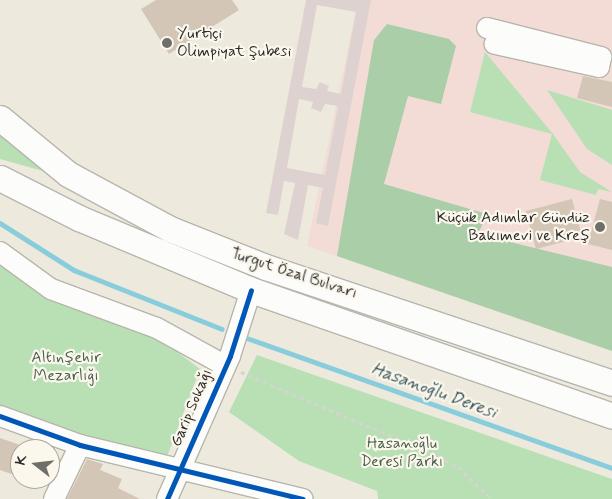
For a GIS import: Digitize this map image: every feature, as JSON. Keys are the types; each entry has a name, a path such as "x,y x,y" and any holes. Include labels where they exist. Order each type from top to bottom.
{"main road":[{"name":"Turgut Özal Bulvarı","path":"0,118 68,174 170,229 266,267 612,382"},
{"name":"Turgut Özal Bulvarı","path":"0,178 79,218 251,290 612,416"},
{"path":"251,290 266,267"}],"street":[{"path":"0,252 52,289 157,328 227,360"},
{"name":"Garip Sokağı","path":"167,499 227,360 251,290"},
{"path":"0,416 80,445 303,499"},
{"path":"54,499 80,445"}],"path":[{"path":"227,360 458,466 492,499"}],"shaded area":[{"path":"306,0 371,0 328,226 316,223 323,188 308,185 298,240 284,234 295,183 284,181 278,215 266,213","holes":["317,5 356,12 341,94 327,91 329,86 320,82 316,89 302,87","299,99 313,102 311,108 321,112 325,104 338,106 325,175 287,168"]},
{"path":"358,0 612,0 612,351 307,246"}],"green space":[{"path":"387,24 449,39 456,46 441,104 408,96 384,184 487,214 478,234 612,267 612,351 337,256 374,40"},
{"path":"485,52 553,134 580,172 612,192 598,189 596,195 540,180 552,134 470,112"},
{"path":"547,90 612,110 612,165 587,149"},
{"path":"0,132 50,173 0,159"},
{"name":"Altınşehir Mezarlığı","path":"0,258 149,331 200,369 168,454 162,457 0,411"},
{"name":"Hasanoğlu Deresi Parkı","path":"257,355 612,479 612,499 378,499 377,491 299,461 229,412"}],"building":[{"path":"156,0 232,0 239,10 169,54 141,9"},
{"path":"583,76 612,82 612,107 577,98"},
{"path":"572,199 582,237 536,249 526,211"},
{"path":"600,199 612,202 612,250 588,244"},
{"path":"0,438 10,442 10,474 0,470"},
{"path":"87,459 103,464 100,470 122,479 118,488 140,499 67,499"}],"waterway":[{"name":"Hasanoğlu Deresi","path":"0,223 74,270 222,329"},
{"name":"Hasanoğlu Deresi","path":"247,338 612,468"}],"cycle path":[{"path":"167,499 230,356 251,290"},
{"path":"0,416 80,445 303,499"}],"place":[{"name":"Yurtiçi Olimpiyat Şubesi","path":"167,43"},
{"name":"Küçük Adımlar Gündüz Bakımevi ve Kreş","path":"600,227"}]}
